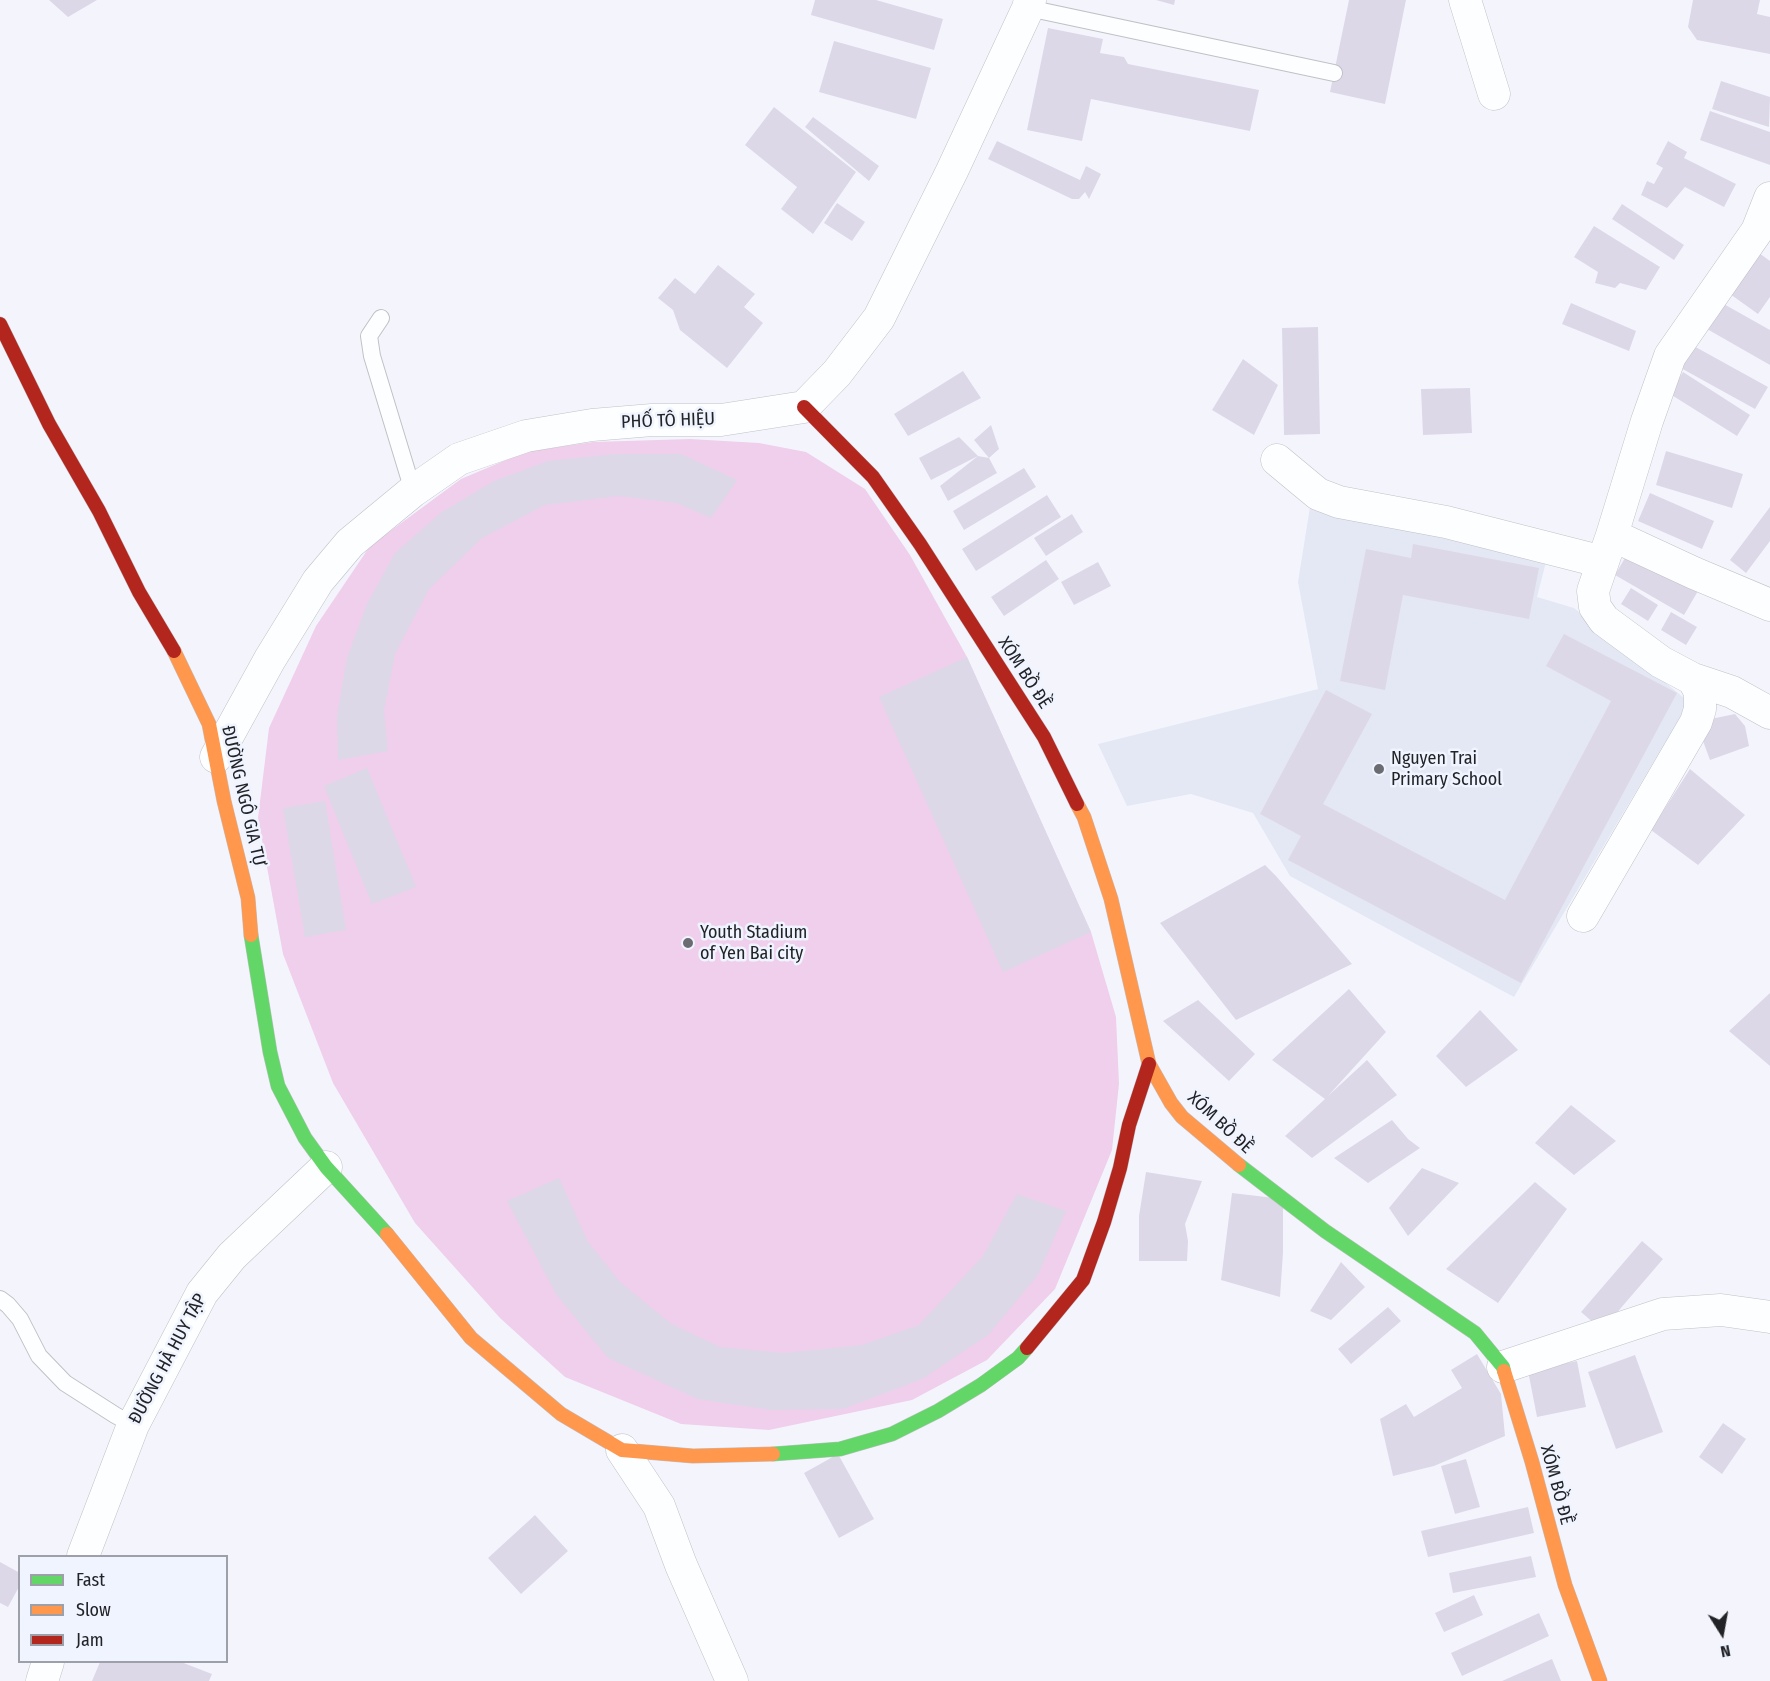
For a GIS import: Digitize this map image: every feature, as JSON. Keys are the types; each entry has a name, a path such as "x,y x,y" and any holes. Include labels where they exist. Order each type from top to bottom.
{"street":[{"path":"1466,0 1494,93"},
{"path":"804,407 837,373 879,318 952,171 1029,4"},
{"path":"1770,198 1757,231 1670,356 1593,591 1595,607 1604,620 1661,662 1693,679 1732,692 1770,713"},
{"name":"ĐƯỜNG NGÔ GIA TỰ","path":"0,324 49,424 99,511 140,592 173,650 209,724 224,801 248,898 252,941 270,1052 279,1086 305,1138 326,1167 384,1231 471,1338 561,1414 622,1450"},
{"name":"PHỐ TÔ HIỆU","path":"216,757 270,659 318,581 350,543 413,491 459,459 526,436 592,425 652,420 721,420 804,407"},
{"name":"XÓM BỒ ĐỀ","path":"804,407 873,477 920,544 1044,737 1084,817 1111,899 1149,1064 1171,1103 1182,1117 1253,1177 1325,1231 1475,1333 1503,1367 1532,1462 1565,1585 1600,1681"},
{"path":"1277,460 1318,494 1338,502 1608,548 1694,573 1770,604"},
{"path":"1583,916 1696,722 1700,709 1700,692 1693,679"},
{"path":"622,1450 693,1456 789,1454 840,1449 892,1434 938,1411 1018,1358 1083,1280 1111,1201 1129,1125 1149,1064"},
{"name":"ĐƯỜNG HÀ HUY TẬP","path":"84,1555 133,1425 202,1293 232,1256 326,1167"},
{"path":"1503,1367 1663,1314 1721,1310 1770,1317"},
{"path":"622,1450 659,1506 681,1565 732,1681"},
{"path":"42,1681 48,1663"}],"lane":[{"path":"1029,4 1334,73"},
{"path":"381,318 369,336 372,356 413,491"},
{"path":"0,1299 20,1319 39,1356 65,1383 133,1425"}],"shaded area":[{"name":"Youth Stadium of Yen Bai city","path":"690,439 759,443 806,452 865,489 910,555 967,657 1091,932 1116,1017 1119,1084 1112,1150 1055,1289 987,1360 912,1400 769,1430 681,1424 565,1377 500,1318 415,1223 333,1083 283,954 258,818 269,728 316,626 370,546 461,479 525,452 593,442"},
{"name":"Nguyen Trai Primary School","path":"1310,507 1546,562 1537,597 1574,608 1689,702 1514,997 1290,876 1253,813 1191,794 1127,806 1098,744 1318,689 1298,582"}],"building":[{"path":"49,0 97,0 68,17"},
{"path":"815,0 876,0 943,19 934,50 811,15"},
{"path":"1156,0 1175,0 1174,5"},
{"path":"1349,0 1406,0 1385,104 1330,92"},
{"path":"1693,0 1760,0 1757,14 1770,17 1770,54 1697,40 1688,27"},
{"path":"1048,28 1103,39 1100,53 1124,57 1128,64 1259,90 1250,131 1091,99 1082,141 1027,130"},
{"path":"834,41 931,68 916,119 819,92"},
{"path":"1721,81 1770,97 1769,127 1712,109"},
{"path":"774,107 856,172 813,234 781,209 797,187 745,145"},
{"path":"1710,111 1770,132 1770,165 1700,140"},
{"path":"813,117 879,166 869,181 805,127"},
{"path":"997,141 1080,180 1086,166 1101,174 1089,199 1085,192 1079,199 1072,199 988,159"},
{"path":"1668,141 1687,152 1684,158 1736,184 1724,207 1685,187 1667,208 1641,195 1647,181 1654,184 1663,168 1656,164"},
{"path":"837,203 865,222 852,241 824,223"},
{"path":"1622,204 1684,245 1674,260 1612,219"},
{"path":"1594,226 1660,267 1646,290 1620,283 1615,288 1595,283 1598,272 1574,257"},
{"path":"1759,253 1770,261 1770,297 1758,314 1730,294"},
{"path":"718,265 755,294 744,307 763,323 727,368 680,330 673,310 658,298 675,278 695,294"},
{"path":"1571,303 1636,331 1629,351 1562,324"},
{"path":"1722,303 1770,330 1770,365 1707,329"},
{"path":"1318,327 1320,434 1284,435 1282,328"},
{"path":"1692,345 1768,387 1755,409 1679,367"},
{"path":"1243,359 1278,385 1254,435 1212,410"},
{"path":"963,371 981,398 908,436 894,414"},
{"path":"1683,372 1750,415 1737,436 1670,394"},
{"path":"1470,388 1472,433 1423,435 1421,389"},
{"path":"991,425 999,449 989,458 974,440"},
{"path":"959,437 978,456 931,480 919,458"},
{"path":"1666,451 1743,474 1732,508 1656,485"},
{"path":"615,454 681,454 737,480 711,518 676,503 619,496 545,505 482,538 429,589 395,654 384,711 388,751 338,760 337,716 347,658 367,604 395,553 442,512 494,481 548,461"},
{"path":"978,456 989,458 997,473 948,501 940,486"},
{"path":"1024,468 1036,487 964,530 953,511"},
{"path":"1650,493 1714,521 1702,549 1638,521"},
{"path":"1047,495 1061,517 976,571 962,549"},
{"path":"1770,507 1770,541 1746,573 1730,560"},
{"path":"1072,514 1083,532 1046,556 1034,538"},
{"path":"1413,544 1539,568 1529,619 1403,595 1385,690 1340,681 1366,549 1411,558"},
{"path":"1629,551 1698,591 1684,615 1615,575"},
{"path":"1046,560 1059,579 1004,616 991,597"},
{"path":"1098,562 1111,586 1074,605 1061,582"},
{"path":"1631,588 1658,605 1648,621 1621,604"},
{"path":"1671,612 1697,627 1686,645 1661,630"},
{"path":"1564,634 1677,693 1521,983 1288,860 1301,836 1260,814 1326,690 1372,714 1323,804 1505,900 1611,701 1546,666"},
{"path":"967,657 1091,932 1003,972 879,697"},
{"path":"1735,714 1745,726 1749,746 1710,760 1696,722"},
{"path":"367,768 416,887 372,904 324,786"},
{"path":"1690,769 1745,815 1698,865 1651,830"},
{"path":"325,801 346,930 305,937 283,808"},
{"path":"1265,865 1352,964 1236,1020 1160,923"},
{"path":"1349,989 1386,1032 1328,1096 1367,1060 1397,1095 1312,1158 1285,1136 1325,1099 1272,1060"},
{"path":"1770,993 1770,1066 1729,1031"},
{"path":"1198,1000 1255,1054 1229,1081 1163,1021"},
{"path":"1480,1010 1518,1050 1466,1087 1436,1056"},
{"path":"1571,1105 1616,1141 1574,1175 1535,1143"},
{"path":"1392,1120 1408,1139 1420,1148 1368,1183 1334,1158"},
{"path":"1422,1168 1459,1183 1408,1236 1389,1208"},
{"path":"1146,1172 1202,1181 1185,1224 1188,1241 1187,1261 1139,1261 1139,1216"},
{"path":"559,1178 588,1242 620,1282 670,1323 720,1347 784,1353 862,1345 919,1325 983,1256 1017,1194 1066,1211 1038,1275 988,1335 922,1379 843,1409 772,1410 698,1399 608,1358 556,1294 507,1201"},
{"path":"1535,1182 1567,1209 1498,1303 1446,1269"},
{"path":"1232,1193 1283,1199 1280,1297 1221,1280"},
{"path":"1642,1241 1663,1259 1602,1330 1581,1312"},
{"path":"1341,1262 1365,1287 1331,1320 1310,1311"},
{"path":"1388,1307 1401,1321 1351,1364 1338,1349"},
{"path":"1477,1354 1501,1394 1505,1436 1434,1466 1393,1476 1380,1419 1406,1404 1414,1417 1462,1388 1451,1370"},
{"path":"1635,1355 1663,1432 1616,1449 1588,1372"},
{"path":"1577,1361 1586,1407 1537,1417 1528,1371"},
{"path":"1723,1423 1746,1439 1722,1474 1699,1457"},
{"path":"838,1454 874,1519 839,1538 804,1473"},
{"path":"1466,1459 1480,1507 1455,1514 1441,1466"},
{"path":"1528,1507 1534,1533 1428,1557 1421,1531"},
{"path":"535,1515 568,1551 521,1594 488,1558"},
{"path":"1531,1556 1536,1577 1453,1593 1449,1573"},
{"path":"0,1562 18,1572 18,1589 8,1607 0,1603"},
{"path":"1474,1595 1483,1615 1444,1632 1435,1613"},
{"path":"1539,1613 1549,1636 1462,1676 1451,1653"},
{"path":"1552,1659 1561,1681 1502,1681"},
{"path":"100,1663 184,1663 212,1674 209,1681 92,1681"}],"traffic: fast":[{"path":"251,935 270,1052 278,1086 305,1138 326,1167 387,1234"},
{"path":"1239,1165 1325,1231 1475,1333 1504,1371"},
{"path":"773,1454 840,1449 892,1434 938,1411 981,1385 1018,1358 1027,1348"}],"traffic: slow":[{"path":"174,651 209,724 224,801 248,898 251,935"},
{"path":"1077,804 1084,817 1111,899 1149,1064 1171,1103 1182,1117 1239,1165"},
{"path":"387,1234 471,1338 561,1414 622,1450 693,1456 773,1454"},
{"path":"1504,1371 1532,1462 1565,1585 1600,1681"}],"traffic: jam":[{"path":"0,324 49,424 99,511 139,592 174,651"},
{"path":"804,407 873,477 920,544 1044,737 1077,804"},
{"path":"1027,1348 1083,1280 1104,1222 1120,1168 1129,1125 1149,1064"}],"place":[{"name":"Nguyen Trai Primary School","path":"1379,769"},
{"name":"Youth Stadium of Yen Bai city","path":"688,943"}]}
